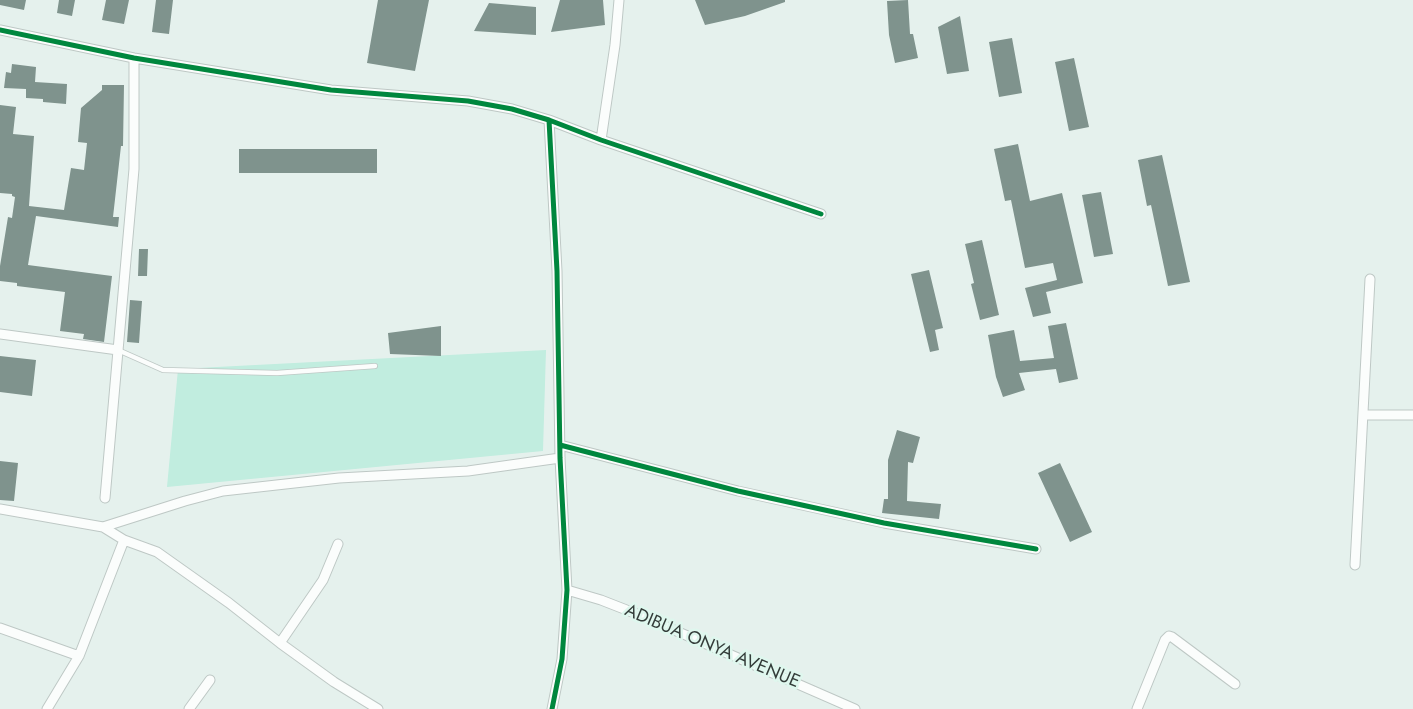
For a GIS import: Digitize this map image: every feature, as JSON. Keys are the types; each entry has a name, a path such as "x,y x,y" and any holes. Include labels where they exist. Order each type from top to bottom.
{"street":[{"path":"601,140 615,45 619,0"},
{"path":"0,30 134,58 331,90 468,101 512,109 821,214"},
{"path":"105,498 134,169 134,58"},
{"path":"549,120 556,271 560,458 567,590 562,659 552,709"},
{"path":"1355,565 1370,279"},
{"path":"0,334 118,350"},
{"path":"1363,415 1413,415"},
{"path":"560,445 757,496 884,523 1036,549"},
{"path":"103,527 223,491 339,478 468,471 560,458"},
{"path":"0,510 103,527 124,540 157,552 194,577 334,682 378,709"},
{"path":"47,709 79,656 124,540"},
{"path":"280,643 323,580 338,544"},
{"name":"ADIBUA ONYA AVENUE","path":"567,590 601,600 642,616 855,709"},
{"path":"0,628 79,656"},
{"path":"1137,709 1165,640 1169,636 1235,684"},
{"path":"189,709 210,680"}],"lane":[{"path":"118,350 163,370 277,373 375,366"}],"green space":[{"path":"546,350 543,451 167,487 178,369"}],"building":[{"path":"0,0 26,0 24,10 0,5"},
{"path":"59,0 75,0 72,16 57,13"},
{"path":"106,0 129,0 124,24 102,20"},
{"path":"156,0 173,0 169,34 152,32"},
{"path":"378,0 429,0 415,71 367,63"},
{"path":"560,0 603,0 605,25 551,32"},
{"path":"695,0 785,0 785,2 745,16 705,25"},
{"path":"908,0 910,34 913,34 918,58 895,63 889,35 887,1"},
{"path":"489,3 536,7 536,35 474,31"},
{"path":"960,16 969,71 947,74 938,27"},
{"path":"1012,38 1022,93 999,97 989,42"},
{"path":"1074,58 1089,127 1069,131 1055,62"},
{"path":"12,64 36,67 35,82 67,84 66,104 43,102 43,99 26,98 26,89 4,88 6,72 11,73"},
{"path":"102,85 124,85 123,146 121,146 113,217 119,217 118,227 36,216 28,265 112,276 104,342 83,339 84,334 60,331 65,292 17,286 17,283 0,281 0,266 8,217 12,218 15,197 12,194 0,193 0,105 16,107 13,134 34,136 29,206 64,210 71,168 84,170 87,143 78,142 81,108 102,90"},
{"path":"1018,144 1030,201 1062,193 1083,283 1046,292 1051,313 1033,317 1025,288 1057,280 1053,263 1025,268 1011,200 1005,201 994,149"},
{"path":"239,149 377,149 377,173 239,173"},
{"path":"1162,155 1190,282 1168,286 1151,205 1147,206 1138,160"},
{"path":"1101,192 1113,254 1094,257 1082,195"},
{"path":"982,240 999,315 980,320 971,284 974,283 965,244"},
{"path":"139,249 148,249 147,276 138,276"},
{"path":"929,270 943,328 935,330 939,350 930,352 911,274"},
{"path":"130,300 142,301 139,343 127,342"},
{"path":"1066,323 1078,379 1059,383 1056,369 1019,373 1025,390 1003,397 996,377 988,335 1014,330 1020,361 1054,358 1048,326"},
{"path":"441,326 441,356 390,354 388,333"},
{"path":"0,356 36,360 32,396 0,392"},
{"path":"897,430 920,437 913,463 908,462 907,501 941,504 939,519 882,513 884,499 888,499 888,460"},
{"path":"0,461 18,463 14,501 0,500"},
{"path":"1060,463 1092,532 1070,542 1038,473"}],"cycle path":[{"path":"0,30 134,58 331,90 468,101 512,109 821,214"},
{"path":"549,120 557,271 560,458 567,590 562,659 552,709"},
{"path":"560,445 738,491 884,523 1036,549"}]}
